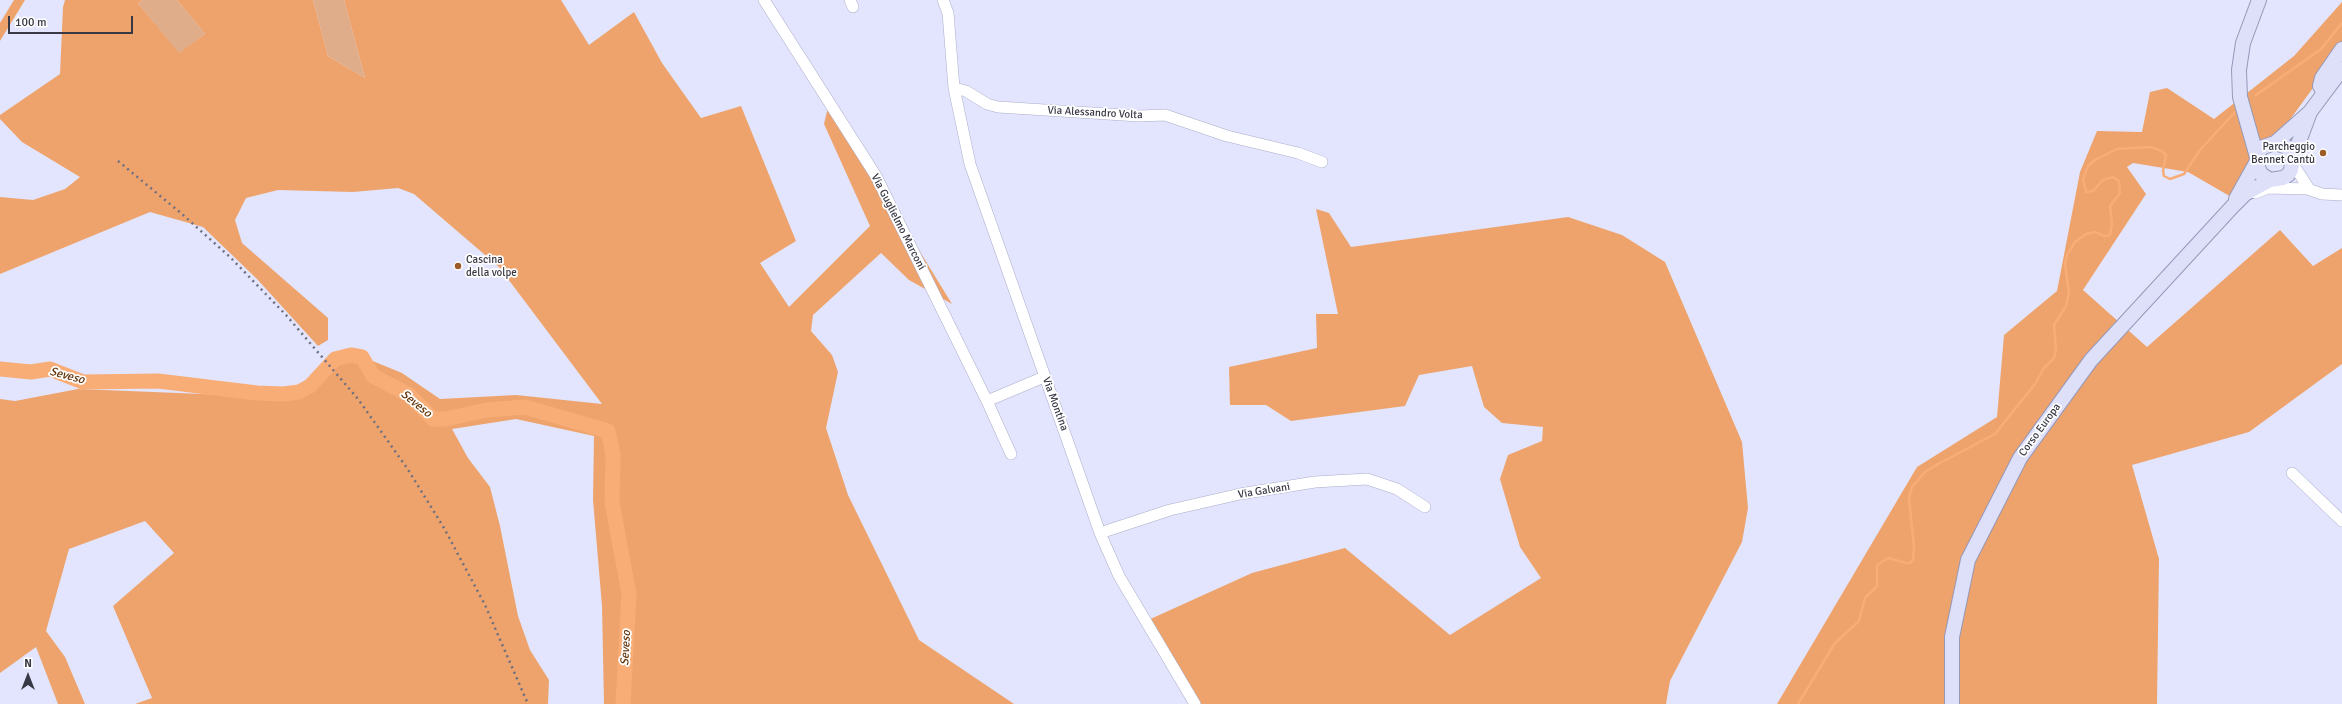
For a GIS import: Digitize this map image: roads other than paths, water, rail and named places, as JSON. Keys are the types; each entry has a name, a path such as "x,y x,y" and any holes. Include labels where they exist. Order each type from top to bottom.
{"main road":[{"path":"2259,0 2243,43 2240,70 2240,97 2250,129 2256,160 2261,174 2274,180"},
{"path":"2324,93 2320,86 2322,78 2342,49"},
{"name":"Corso Europa","path":"2232,207 2256,160 2259,151 2272,143 2310,112 2342,70"},
{"name":"Corso Europa","path":"1952,704 1952,637 1968,560 2020,458 2091,360 2232,207 2245,194 2288,175 2310,112"},
{"path":"2250,129 2272,143 2287,147 2293,161"}],"street":[{"name":"Via Guglielmo Marconi","path":"764,0 876,176 987,400 1011,454"},
{"path":"943,0 948,13 954,88"},
{"name":"Via Alessandro Volta","path":"954,88 966,91 987,104 998,107 1139,116 1165,115 1227,136 1298,153 1322,162"},
{"name":"Via Montina","path":"954,88 970,164 1100,533 1120,576 1195,704"},
{"path":"2293,161 2309,189"},
{"path":"2274,180 2322,194 2342,195"},
{"path":"2232,207 2268,188 2309,189"},
{"path":"987,400 1044,377"},
{"path":"2292,473 2342,521"},
{"name":"Via Galvani","path":"1100,533 1178,509 1240,494 1315,482 1367,479 1397,489 1426,507"}],"waterway":[{"path":"2256,95 2321,49 2342,23"},
{"path":"1798,704 1835,643 1859,621 1865,598 1877,586 1877,565 1888,558 1906,563 1910,563 1913,560 1914,547 1909,498 1912,487 1925,472 1995,434 2035,384 2044,368 2054,358 2056,350 2054,325 2066,306 2069,293 2065,264 2067,255 2075,242 2086,234 2095,232 2104,236 2110,235 2112,223 2110,206 2120,193 2119,181 2113,177 2103,180 2093,191 2086,192 2083,179 2088,166 2095,160 2117,149 2151,147 2162,151 2166,155 2163,171 2164,176 2170,179 2184,174 2200,150 2235,112"},
{"name":"Seveso","path":"0,369 31,372 50,369 83,382 158,381 257,393 283,394 299,392 310,386 335,359 351,355 362,357 373,376 409,395 433,419 445,419 487,410 525,407 608,431 613,455 612,502 629,594 623,704"}],"railway":[{"path":"118,161 182,214 230,257 286,315 358,399 407,468 444,528 485,605 528,704"}],"place":[{"name":"Parcheggio Bennet Cantù","path":"2323,153"},
{"name":"Cascina della volpe","path":"458,266"}]}
